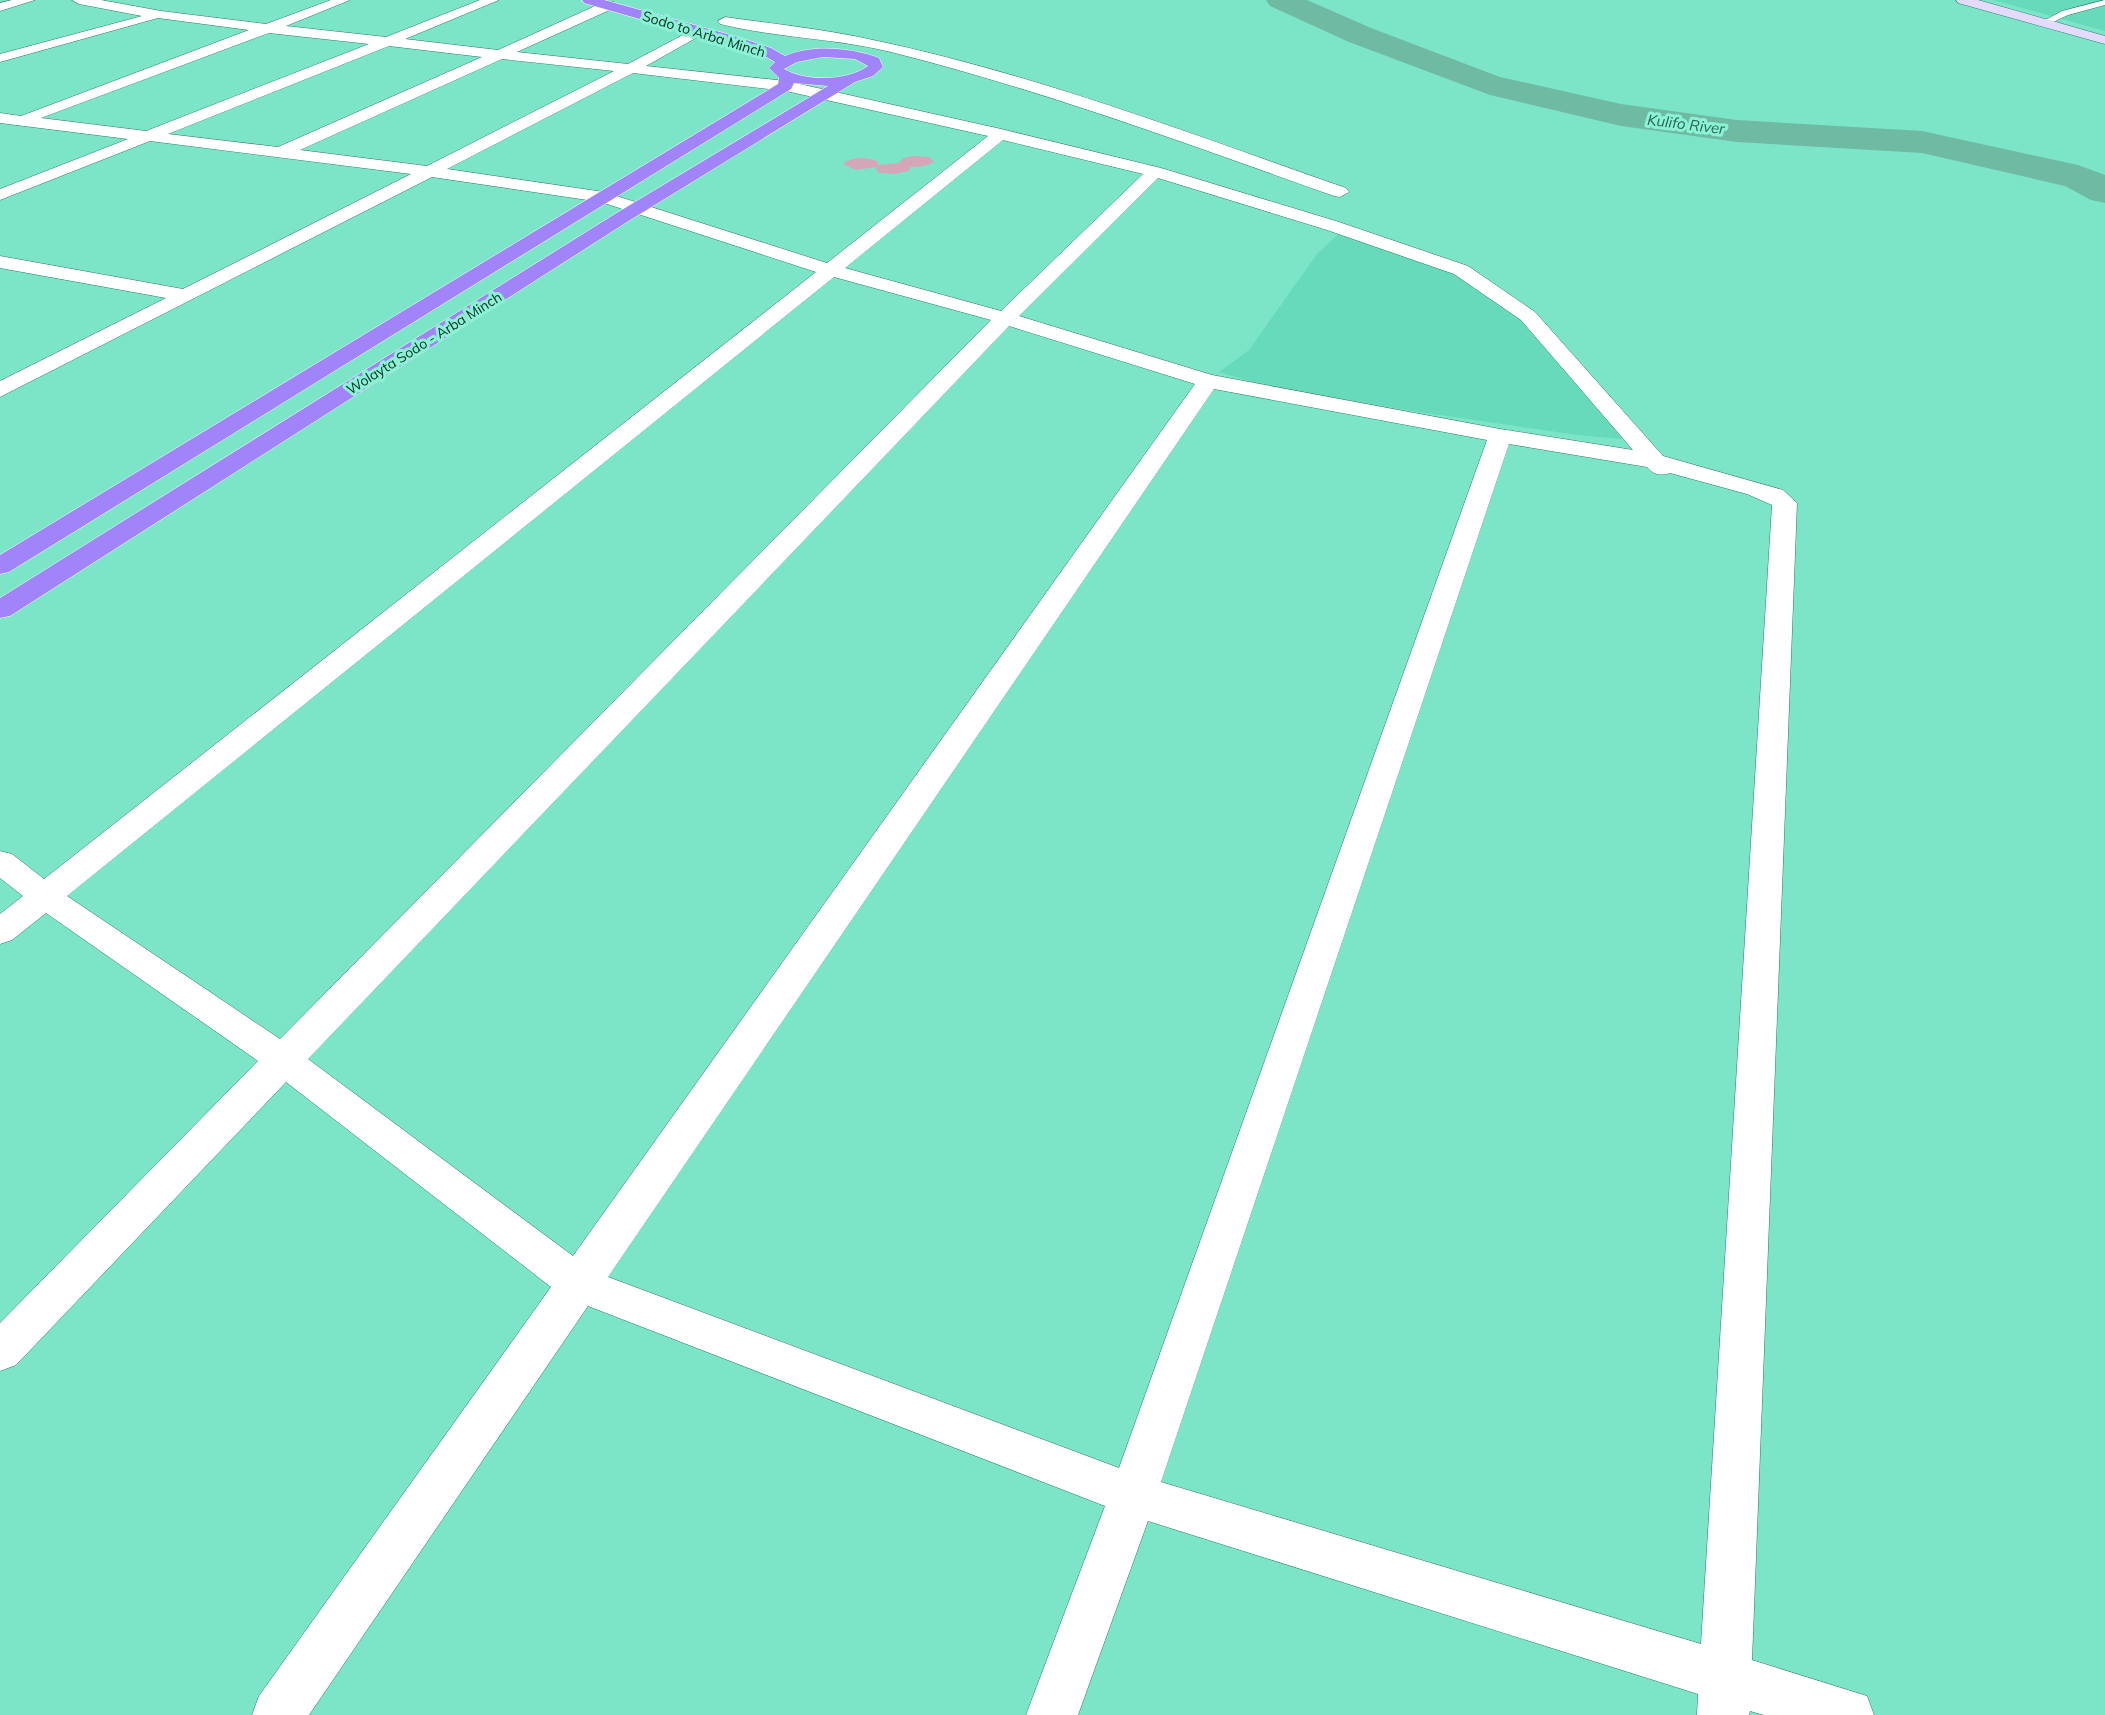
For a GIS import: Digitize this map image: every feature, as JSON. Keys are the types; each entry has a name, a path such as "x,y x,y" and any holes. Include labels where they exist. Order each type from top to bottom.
{"highway":[{"name":"Sodo to Arba Minch","path":"589,0 766,51 785,75"},
{"name":"Wolayta Sodo - Arba Minch","path":"0,609 630,212 823,93 850,79 871,72 876,64 864,57 799,45 720,20"},
{"name":"Wolayta Sodo - Arba Minch","path":"0,566 604,197 785,75 807,55 843,54"},
{"name":"Wolayta Sodo - Arba Minch","path":"785,75 815,81 850,79"}],"street":[{"path":"0,7 28,0"},
{"path":"79,0 161,15 265,28 632,68 785,75 823,93 1155,172 1333,226 1461,270 1528,316 1670,480"},
{"path":"0,129 343,0"},
{"path":"0,195 492,0"},
{"path":"1963,0 2105,40"},
{"path":"0,58 201,5"},
{"path":"259,162 507,53 609,5"},
{"path":"720,20 852,40 958,66 1176,135 1340,192"},
{"path":"0,390 184,294 632,68 698,31"},
{"path":"0,118 428,171 604,197 630,212 823,276 1203,388 1497,444 1670,480 1714,479"},
{"path":"0,129 259,162 585,208 630,212"},
{"path":"0,932 1001,134"},
{"path":"0,1352 998,326 1155,172"},
{"path":"0,262 184,294"},
{"path":"278,1715 1203,388"},
{"path":"1497,444 1655,461 1774,495 1785,503 1725,1696"},
{"path":"1052,1715 1133,1495 1497,444"},
{"path":"0,861 44,896 285,1061 578,1284 1133,1495 1725,1696 1848,1715"}],"lane":[{"path":"2044,23 2065,13 2105,2"}],"shaded area":[{"path":"1993,0 2105,0 2105,31"},
{"path":"929,157 934,162 925,166 910,167 909,171 894,174 879,173 875,167 856,170 843,164 859,158 877,161 878,165 899,163 903,158"},
{"path":"1344,229 1456,267 1543,330 1610,395 1634,428 1621,439 1578,435 1412,411 1259,384 1219,372 1249,350 1317,254"}],"waterway":[{"name":"Kulifo River","path":"1281,0 1360,35 1490,85 1621,115 1737,131 1922,142 2078,177 2105,191"}]}
